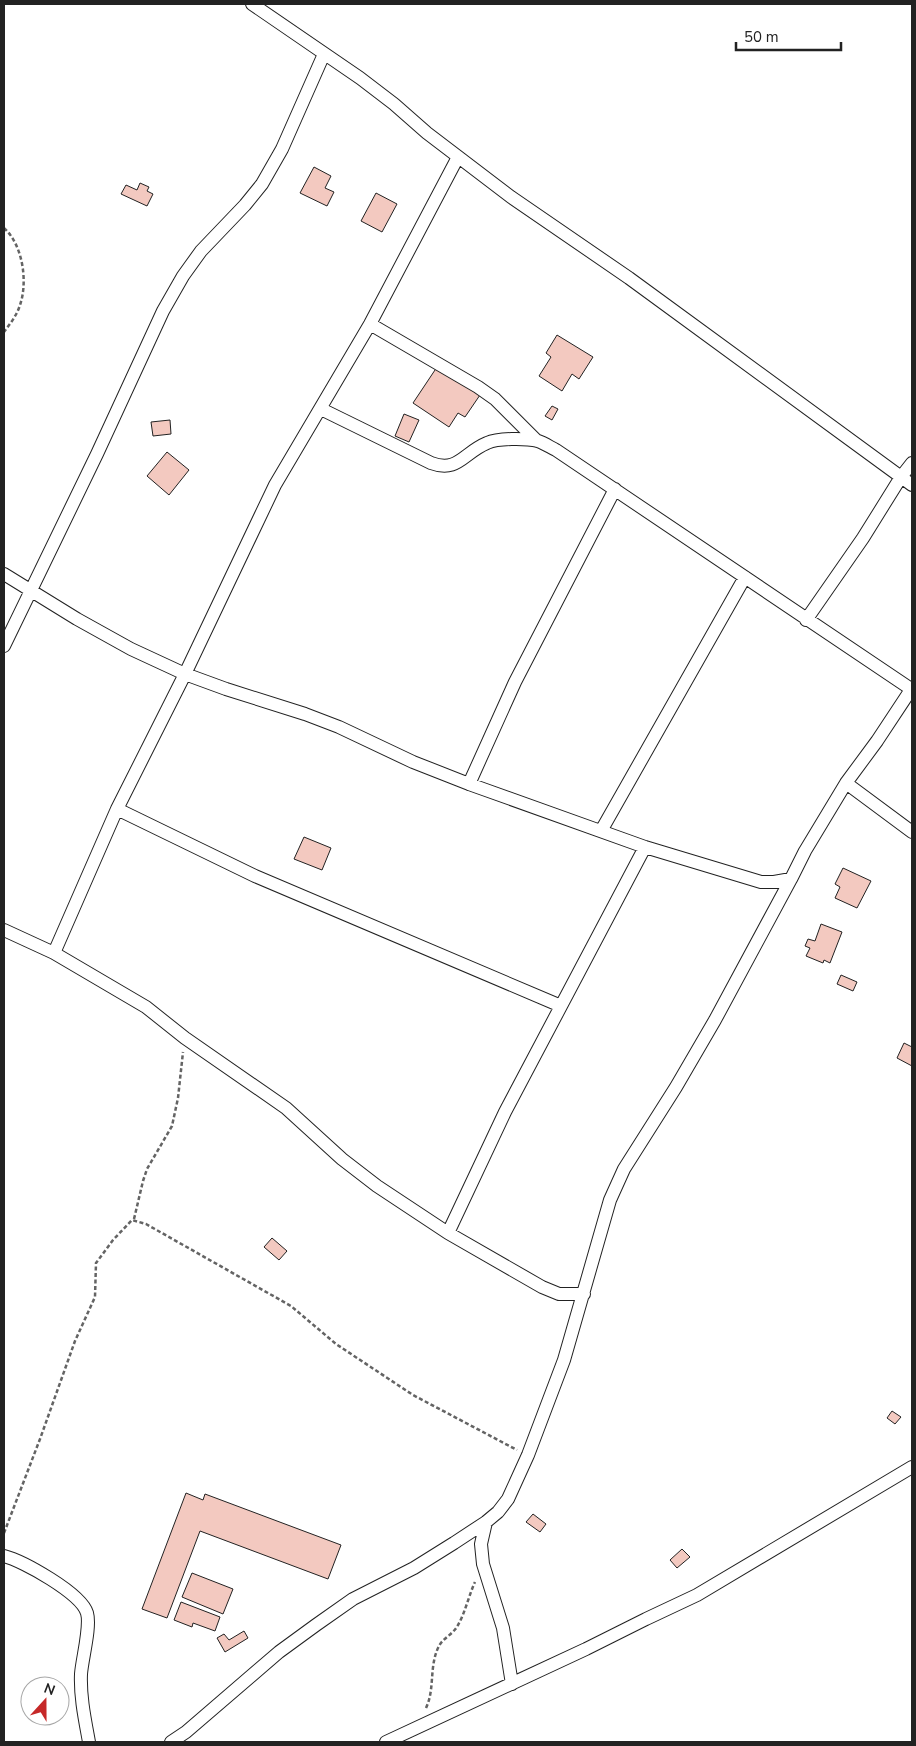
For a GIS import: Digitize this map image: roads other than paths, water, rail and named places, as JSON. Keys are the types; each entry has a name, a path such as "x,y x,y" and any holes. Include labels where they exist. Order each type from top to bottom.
{"street":[{"path":"252,4 374,89 511,197 696,326 912,485"},
{"path":"4,646 32,591 163,311 183,276 202,251 262,184 282,149 324,54"},
{"path":"54,953 117,809 185,674 275,485 370,324 458,157"},
{"path":"171,1742 186,1732 279,1652 324,1619 353,1599 414,1568 486,1522 498,1512 508,1499 528,1455 564,1360 610,1200 624,1169 676,1087 715,1020 805,851 846,783 912,689 806,620 615,489 556,450 537,441 495,399 478,387 370,324"},
{"path":"321,409 442,467 453,466 476,448 489,442 507,440 537,441"},
{"path":"806,620 912,463"},
{"path":"469,784 514,682 615,489"},
{"path":"4,574 77,619 131,649 185,674 331,724 413,762 469,784 645,847 761,882 791,879"},
{"path":"601,830 745,577"},
{"path":"846,783 912,832"},
{"path":"117,809 255,876 561,1006"},
{"path":"448,1233 505,1112 645,847"},
{"path":"4,930 54,953 146,1007 185,1038 286,1108 342,1158 377,1186 448,1233 542,1287 559,1294 584,1294"},
{"path":"386,1742 697,1595 912,1467"},
{"path":"486,1522 481,1544 483,1564 503,1628 512,1684"},
{"path":"4,1556 24,1564 76,1597 87,1613 88,1624 81,1673 81,1694 89,1742"}]}
